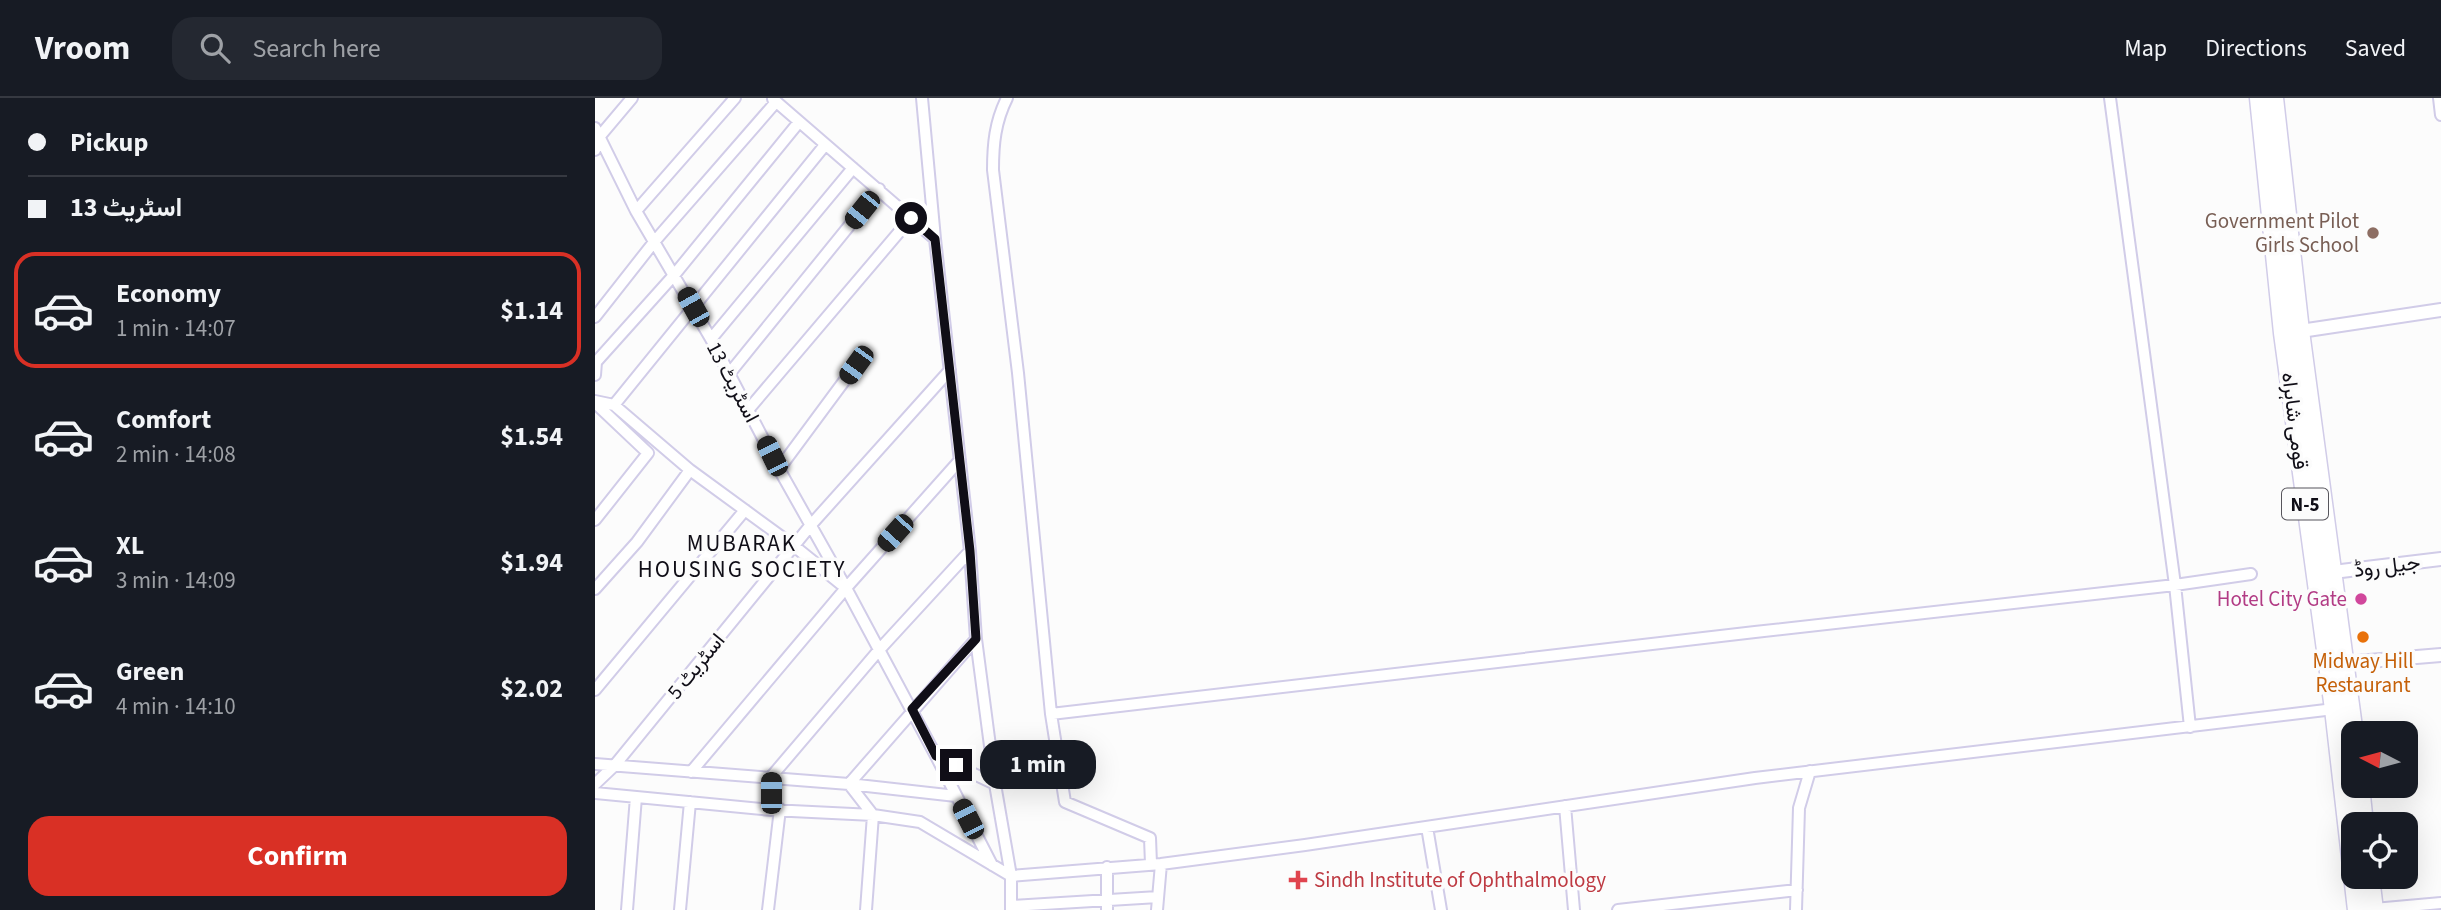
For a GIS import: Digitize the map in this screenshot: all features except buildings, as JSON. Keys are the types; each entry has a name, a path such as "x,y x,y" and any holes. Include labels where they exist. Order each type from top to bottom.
{"highway":[{"name":"قومی شاہراہ","path":"2259,98 2314,503 2347,812"},
{"name":"قومی شاہراہ","path":"2274,98 2292,332"},
{"name":"قومی شاہراہ","path":"2314,503 2333,572 2352,721"},
{"name":"قومی شاہراہ","path":"2355,889 2357,910"},
{"path":"2371,889 2374,910"}],"street":[{"path":"595,150 598,132 632,98"},
{"path":"635,211 735,98"},
{"path":"922,98 970,551 976,639 995,784 1011,876 1011,908 1107,905 1158,897"},
{"path":"1007,98 993,141 993,170 1018,373 1051,714 1065,802 1150,838 1156,864 1157,910"},
{"path":"2110,98 2175,585 2190,727"},
{"path":"2439,98 2441,115"},
{"path":"595,317 654,242 774,100 935,239"},
{"path":"595,375 596,362 674,274 799,122"},
{"name":"اسٹریٹ 13","path":"598,132 635,211 711,339 779,469 912,709 992,865"},
{"path":"614,405 825,145"},
{"path":"711,339 853,168"},
{"path":"729,374 879,189"},
{"path":"748,410 911,218"},
{"path":"2292,332 2441,310"},
{"path":"779,469 856,365"},
{"name":"اسٹریٹ 5","path":"595,784 615,765 810,526 950,370"},
{"path":"595,402 614,405 690,470 795,546 846,588"},
{"path":"595,402 648,453 595,520"},
{"path":"691,772 846,588 960,460"},
{"path":"595,589 636,542 690,470"},
{"path":"595,690 745,510"},
{"path":"768,910 776,810 771,777 879,650 970,551"},
{"name":"جیل روڈ","path":"2333,572 2441,559"},
{"path":"1051,714 2175,585 2251,574"},
{"path":"849,784 976,639"},
{"path":"2345,663 2441,655"},
{"path":"595,793 776,810 873,815 920,822 1011,876 1156,864 1810,771 2334,709"},
{"path":"936,756 995,784"},
{"path":"595,764 771,777 956,796"},
{"path":"1796,910 1799,808 1810,771"},
{"path":"849,784 873,815 866,910"},
{"path":"627,910 636,797"},
{"path":"680,910 690,803"},
{"path":"1565,806 1574,910"},
{"path":"1427,827 1441,910"},
{"path":"1107,867 1107,905"},
{"path":"1618,910 1797,890"},
{"path":"2374,910 2441,903"}],"place":[{"name":"Government Pilot Girls School","path":"2373,233"},
{"name":"Hotel City Gate","path":"2361,599"},
{"name":"Midway Hill Restaurant","path":"2363,637"},
{"name":"Sindh Institute of Ophthalmology","path":"1298,880"}],"district":[{"name":"MUBARAK HOUSING SOCIETY","path":"742,556"}],"route":[{"path":"911,218 935,239 970,551 976,639 912,709 936,756 956,765"}]}
